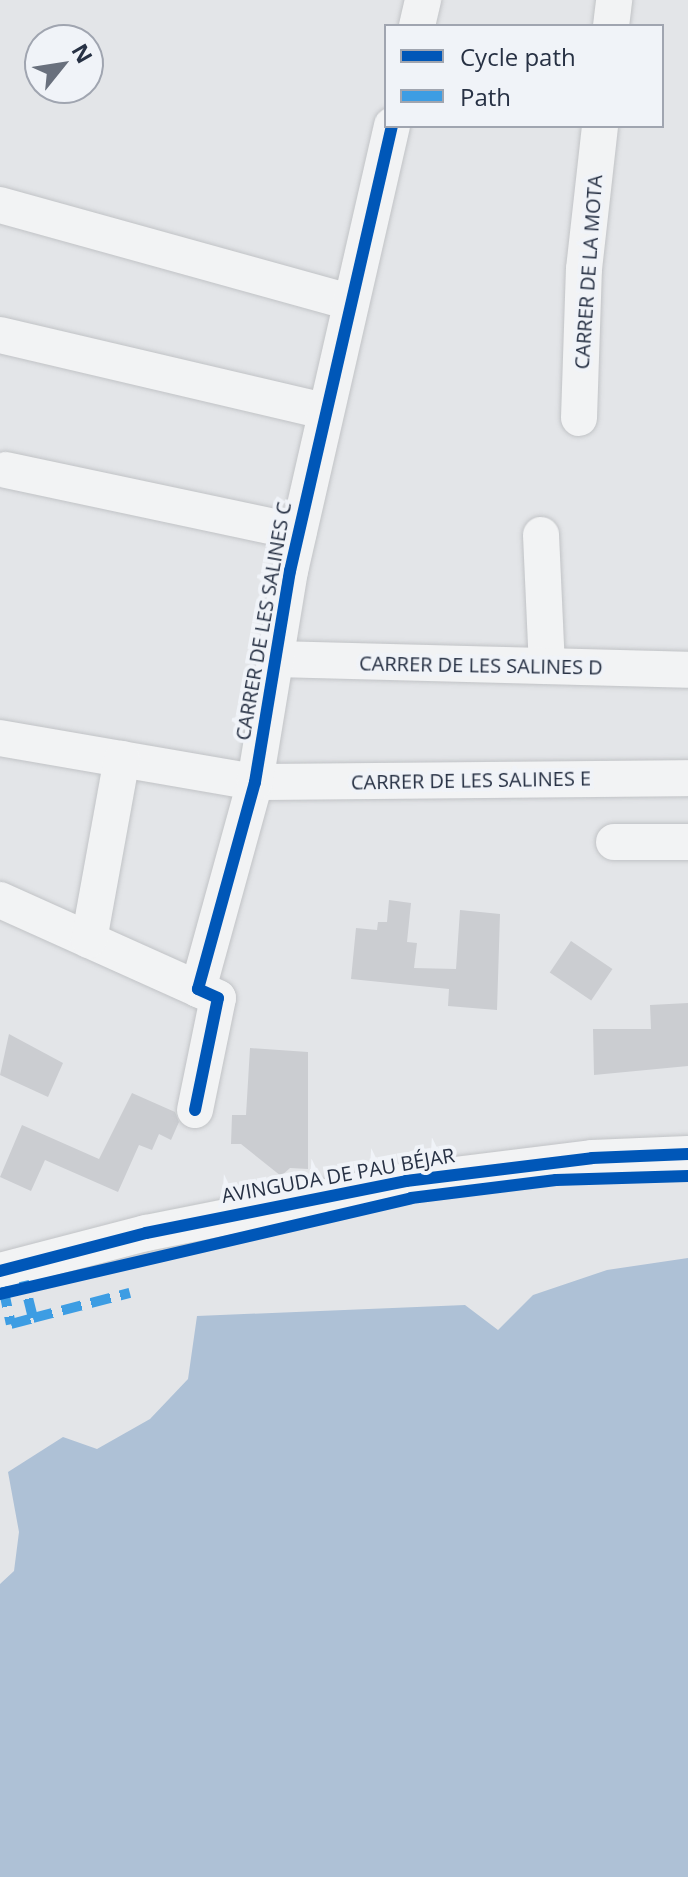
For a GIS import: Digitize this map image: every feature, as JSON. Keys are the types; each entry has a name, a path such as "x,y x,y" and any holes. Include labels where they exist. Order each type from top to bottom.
{"street":[{"path":"417,24 423,0"},
{"path":"611,24 614,0"},
{"name":"CARRER DE LES SALINES C","path":"198,989 255,782 298,532 392,128"},
{"name":"CARRER DE LA MOTA","path":"579,418 584,269 600,128"},
{"path":"0,205 349,302"},
{"path":"0,335 325,411"},
{"path":"6,470 298,532"},
{"path":"541,535 547,666"},
{"name":"CARRER DE LES SALINES D","path":"274,659 688,670"},
{"name":"CARRER DE LES SALINES E","path":"0,738 255,782 688,778"},
{"path":"89,940 122,759"},
{"path":"614,842 688,842"},
{"path":"0,900 218,998 195,1110"},
{"name":"AVINGUDA DE PAU BÉJAR","path":"0,1271 146,1233 391,1184 563,1161 688,1154"}],"water":[{"path":"688,1258 688,1877 0,1877 0,1584 14,1571 19,1532 8,1472 63,1437 97,1449 150,1419 188,1379 197,1316 465,1305 498,1330 533,1295 607,1270"}],"building":[{"path":"389,900 411,903 407,942 417,943 414,968 456,969 460,910 500,914 497,1010 448,1006 449,989 351,979 356,928 377,930 378,922 387,922"},
{"path":"571,941 612,969 591,1000 550,973"},
{"path":"688,1003 688,1066 594,1075 593,1029 651,1029 650,1005"},
{"path":"9,1034 63,1063 48,1097 0,1075"},
{"path":"250,1048 308,1052 308,1169 290,1168 281,1176 241,1144 231,1144 232,1115 246,1115"},
{"path":"132,1093 175,1112 179,1122 171,1140 159,1134 152,1150 139,1145 118,1192 45,1160 31,1191 0,1177 22,1125 99,1159"}],"marked path":[{"path":"3,1287 11,1324 33,1318 24,1281"},
{"path":"33,1318 130,1293"}],"cycle path":[{"path":"195,1110 218,998 198,989 255,782 290,571 392,128"},
{"path":"0,1271 146,1233 406,1181 592,1158 688,1154"},
{"path":"0,1294 411,1198 556,1180 688,1176"}]}
